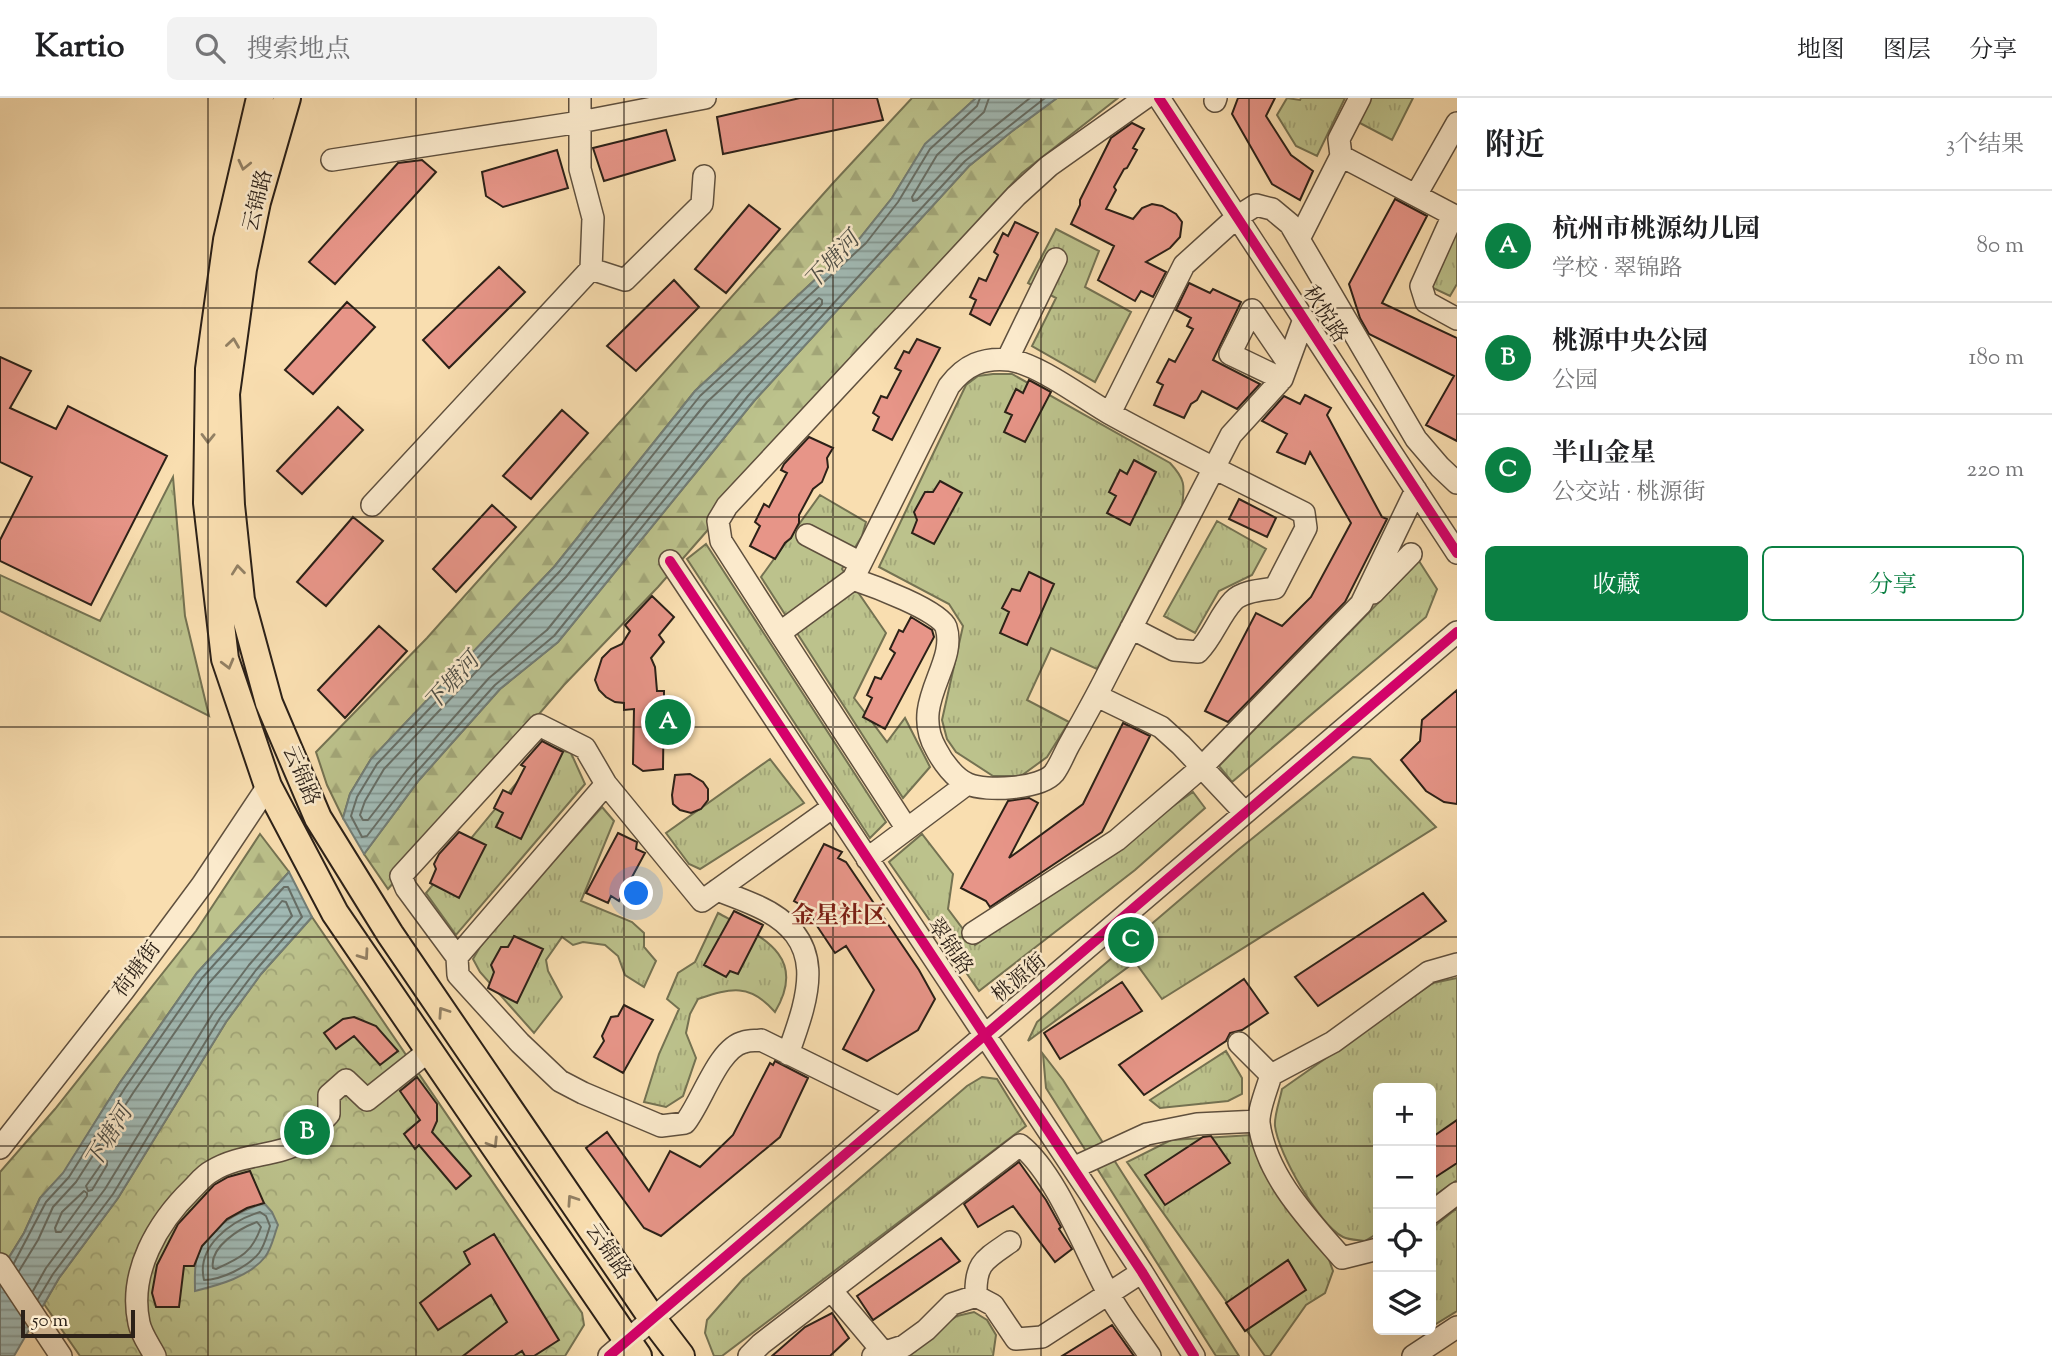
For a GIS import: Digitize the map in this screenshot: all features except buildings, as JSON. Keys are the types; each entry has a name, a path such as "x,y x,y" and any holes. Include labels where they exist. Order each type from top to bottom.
{"main road":[{"name":"云锦路","path":"260,98 227,240 209,369 207,503 225,659 268,786 335,913 430,1050 624,1351"},
{"name":"云锦路","path":"287,98 257,202 246,255 226,394 231,505 242,600 269,703 318,818 350,871 390,934 652,1318 681,1356"}],"street":[{"path":"372,505 591,269 593,218 580,169 580,98"},
{"path":"332,160 580,122 705,98"},
{"path":"907,829 721,541 718,520 727,506 1016,196 1049,166 1144,98"},
{"name":"秋悦路","path":"1159,98 1457,553"},
{"path":"1299,239 1341,156 1339,139 1360,98"},
{"path":"1416,195 1457,123"},
{"path":"1341,156 1453,215 1421,286 1426,302 1457,319"},
{"path":"591,269 625,280 702,204 704,176"},
{"path":"1110,414 1184,265 1237,217 1256,205 1272,209 1290,224 1416,439 1457,483"},
{"path":"1007,360 1056,259"},
{"path":"807,536 891,593 940,617 946,626 947,646 928,705 927,725 934,747 947,765 967,784 1002,789 1039,783 1053,775 1097,696 1231,435 1285,371 1304,319"},
{"path":"783,638 785,629 857,571 949,386 961,370 983,362 1007,360 1024,363 1110,414 1304,513 1306,528 1275,588 1253,591 1234,599 1208,642 1198,652 1174,650 1131,628"},
{"path":"1361,604 1416,489"},
{"path":"972,933 1117,840 1202,767 1411,554"},
{"name":"翠锦路","path":"670,561 1142,1272 1194,1356"},
{"name":"桃源街","path":"624,1351 652,1318 1457,632"},
{"path":"1097,696 1161,727 1245,813"},
{"path":"832,807 702,901 606,784 585,748 538,725 401,876 406,888 457,957 458,975 520,1043 560,1081 583,1093 661,1126 685,1123 695,1110 721,1059 742,1042 761,1041 899,1108"},
{"path":"457,957 606,784"},
{"path":"867,859 967,784"},
{"name":"荷塘街","path":"0,1149 194,896 268,786"},
{"path":"717,890 759,906 781,920 800,940 809,963 809,985 804,1010 788,1054"},
{"path":"1373,1250 1342,1258 1321,1234 1273,1167 1259,1121 1271,1075 1333,1042 1429,972 1457,964"},
{"path":"1239,1043 1271,1075"},
{"path":"155,1356 139,1324 137,1291 145,1258 154,1236 177,1204 210,1172 239,1158 279,1150 303,1140 329,1114 329,1095 346,1080 367,1100 430,1050"},
{"path":"1073,1168 1147,1134 1197,1124 1259,1121"},
{"path":"749,1356 761,1344 1020,1146 1035,1157 1109,1294 1150,1356"},
{"path":"1436,1209 1457,1193"},
{"path":"976,1296 975,1275 987,1258 1010,1242"},
{"path":"6,1272 61,1356"},
{"path":"831,1290 878,1355 904,1346 926,1330 952,1304 976,1296 993,1305 1016,1339 1042,1337 1142,1272"},
{"path":"1413,1356 1457,1327"}],"green space":[{"path":"912,98 976,98 925,145 892,198 860,238 695,391 554,567 371,759 350,794 343,818 327,785 316,752 427,638"},
{"path":"1057,98 1118,98 1022,173 774,441 706,532 658,587 564,685 388,889 364,854 419,780 500,689 558,642 754,401 969,166"},
{"path":"1287,98 1345,98 1317,156 1296,146 1277,115"},
{"path":"1371,98 1413,98 1392,140 1358,122"},
{"path":"1457,224 1457,284 1450,296 1431,287"},
{"path":"1056,229 1099,251 1085,287 1131,312 1095,382 1032,346 1056,298 1028,283"},
{"path":"1012,374 1170,463 1179,474 1183,487 1182,506 1097,669 1051,648 1027,700 1069,722 1047,757 1021,776 993,776 956,752 947,739 942,720 963,626 949,604 879,567 966,385 978,376"},
{"path":"173,477 185,616 209,716 0,611 0,575 100,621"},
{"path":"820,495 866,522 862,536 842,569 886,633 854,698 887,742 905,718 930,767 903,798 761,577"},
{"path":"1217,521 1266,549 1252,575 1219,591 1195,633 1164,616"},
{"path":"706,544 886,822 870,838 687,559"},
{"path":"1419,561 1437,589 1426,617 1232,782 1219,766"},
{"path":"547,746 571,753 585,784 456,935 426,893"},
{"path":"1353,757 1370,759 1436,827 1162,999 1135,962 1028,1041 1037,1022 1238,850"},
{"path":"770,759 804,803 700,869 689,864 666,833"},
{"path":"1193,792 1205,808 1135,870 979,991 889,862 922,834 953,874 948,909 975,945"},
{"path":"602,807 614,821 581,901 632,922 644,933 644,947 656,961 644,987 625,975 618,956 605,945 583,942 573,945 562,937 546,960 548,971 562,997 534,1033 480,972 473,959 519,900"},
{"path":"260,834 289,872 197,973 119,1084 63,1174 40,1198 24,1233 0,1272 0,1172 55,1109 196,931"},
{"path":"718,913 763,939 775,950 783,962 786,976 784,992 775,1012 757,996 740,990 720,992 698,999 690,1014 686,1033 696,1058 683,1096 666,1107 644,1102 659,1054 679,1009 667,999 678,973 695,962"},
{"path":"312,917 582,1313 584,1325 565,1356 80,1356 44,1304 59,1278 118,1198 226,1022 261,974"},
{"path":"1457,978 1457,1180 1436,1195 1436,1083 1373,1083 1373,1236 1365,1241 1343,1237 1333,1230 1312,1204 1284,1153 1275,1126 1282,1089 1433,983"},
{"path":"1226,1051 1242,1078 1242,1094 1228,1101 1160,1108 1150,1100"},
{"path":"1043,1054 1063,1080 1239,1356 1216,1356 1046,1088"},
{"path":"982,1077 997,1079 1026,1126 722,1356 714,1356 705,1333 707,1320 743,1279 967,1086"},
{"path":"1252,1135 1261,1167 1328,1257 1333,1271 1325,1293 1306,1305 1270,1356 1265,1356 1127,1162 1171,1140"},
{"path":"1457,1208 1457,1311 1436,1324 1436,1272 1436,1225"},
{"path":"974,1312 987,1320 996,1335 993,1356 897,1356 957,1316"}],"water":[{"name":"下塘河","path":"976,98 1057,98 969,166 754,401 558,642 500,689 419,780 364,854 343,818 350,794 371,759 554,567 695,391 860,238 892,198 925,144"},
{"name":"下塘河","path":"289,872 312,917 261,974 226,1022 118,1198 59,1278 14,1356 0,1356 0,1272 24,1233 40,1198 63,1173 119,1084 197,973"},
{"path":"264,1203 278,1225 265,1257 242,1275 195,1291 197,1257 207,1238 233,1216"}],"cycle path":[{"path":"1159,98 1457,553"},
{"path":"670,561 1142,1272 1194,1356"},
{"path":"609,1356 1457,632"}],"place":[{"name":"杭州市桃源幼儿园","path":"668,722"},
{"name":"半山金星","path":"1131,940"},
{"name":"桃源中央公园","path":"307,1132"}],"district":[{"name":"金星社区","path":"839,917"}]}
